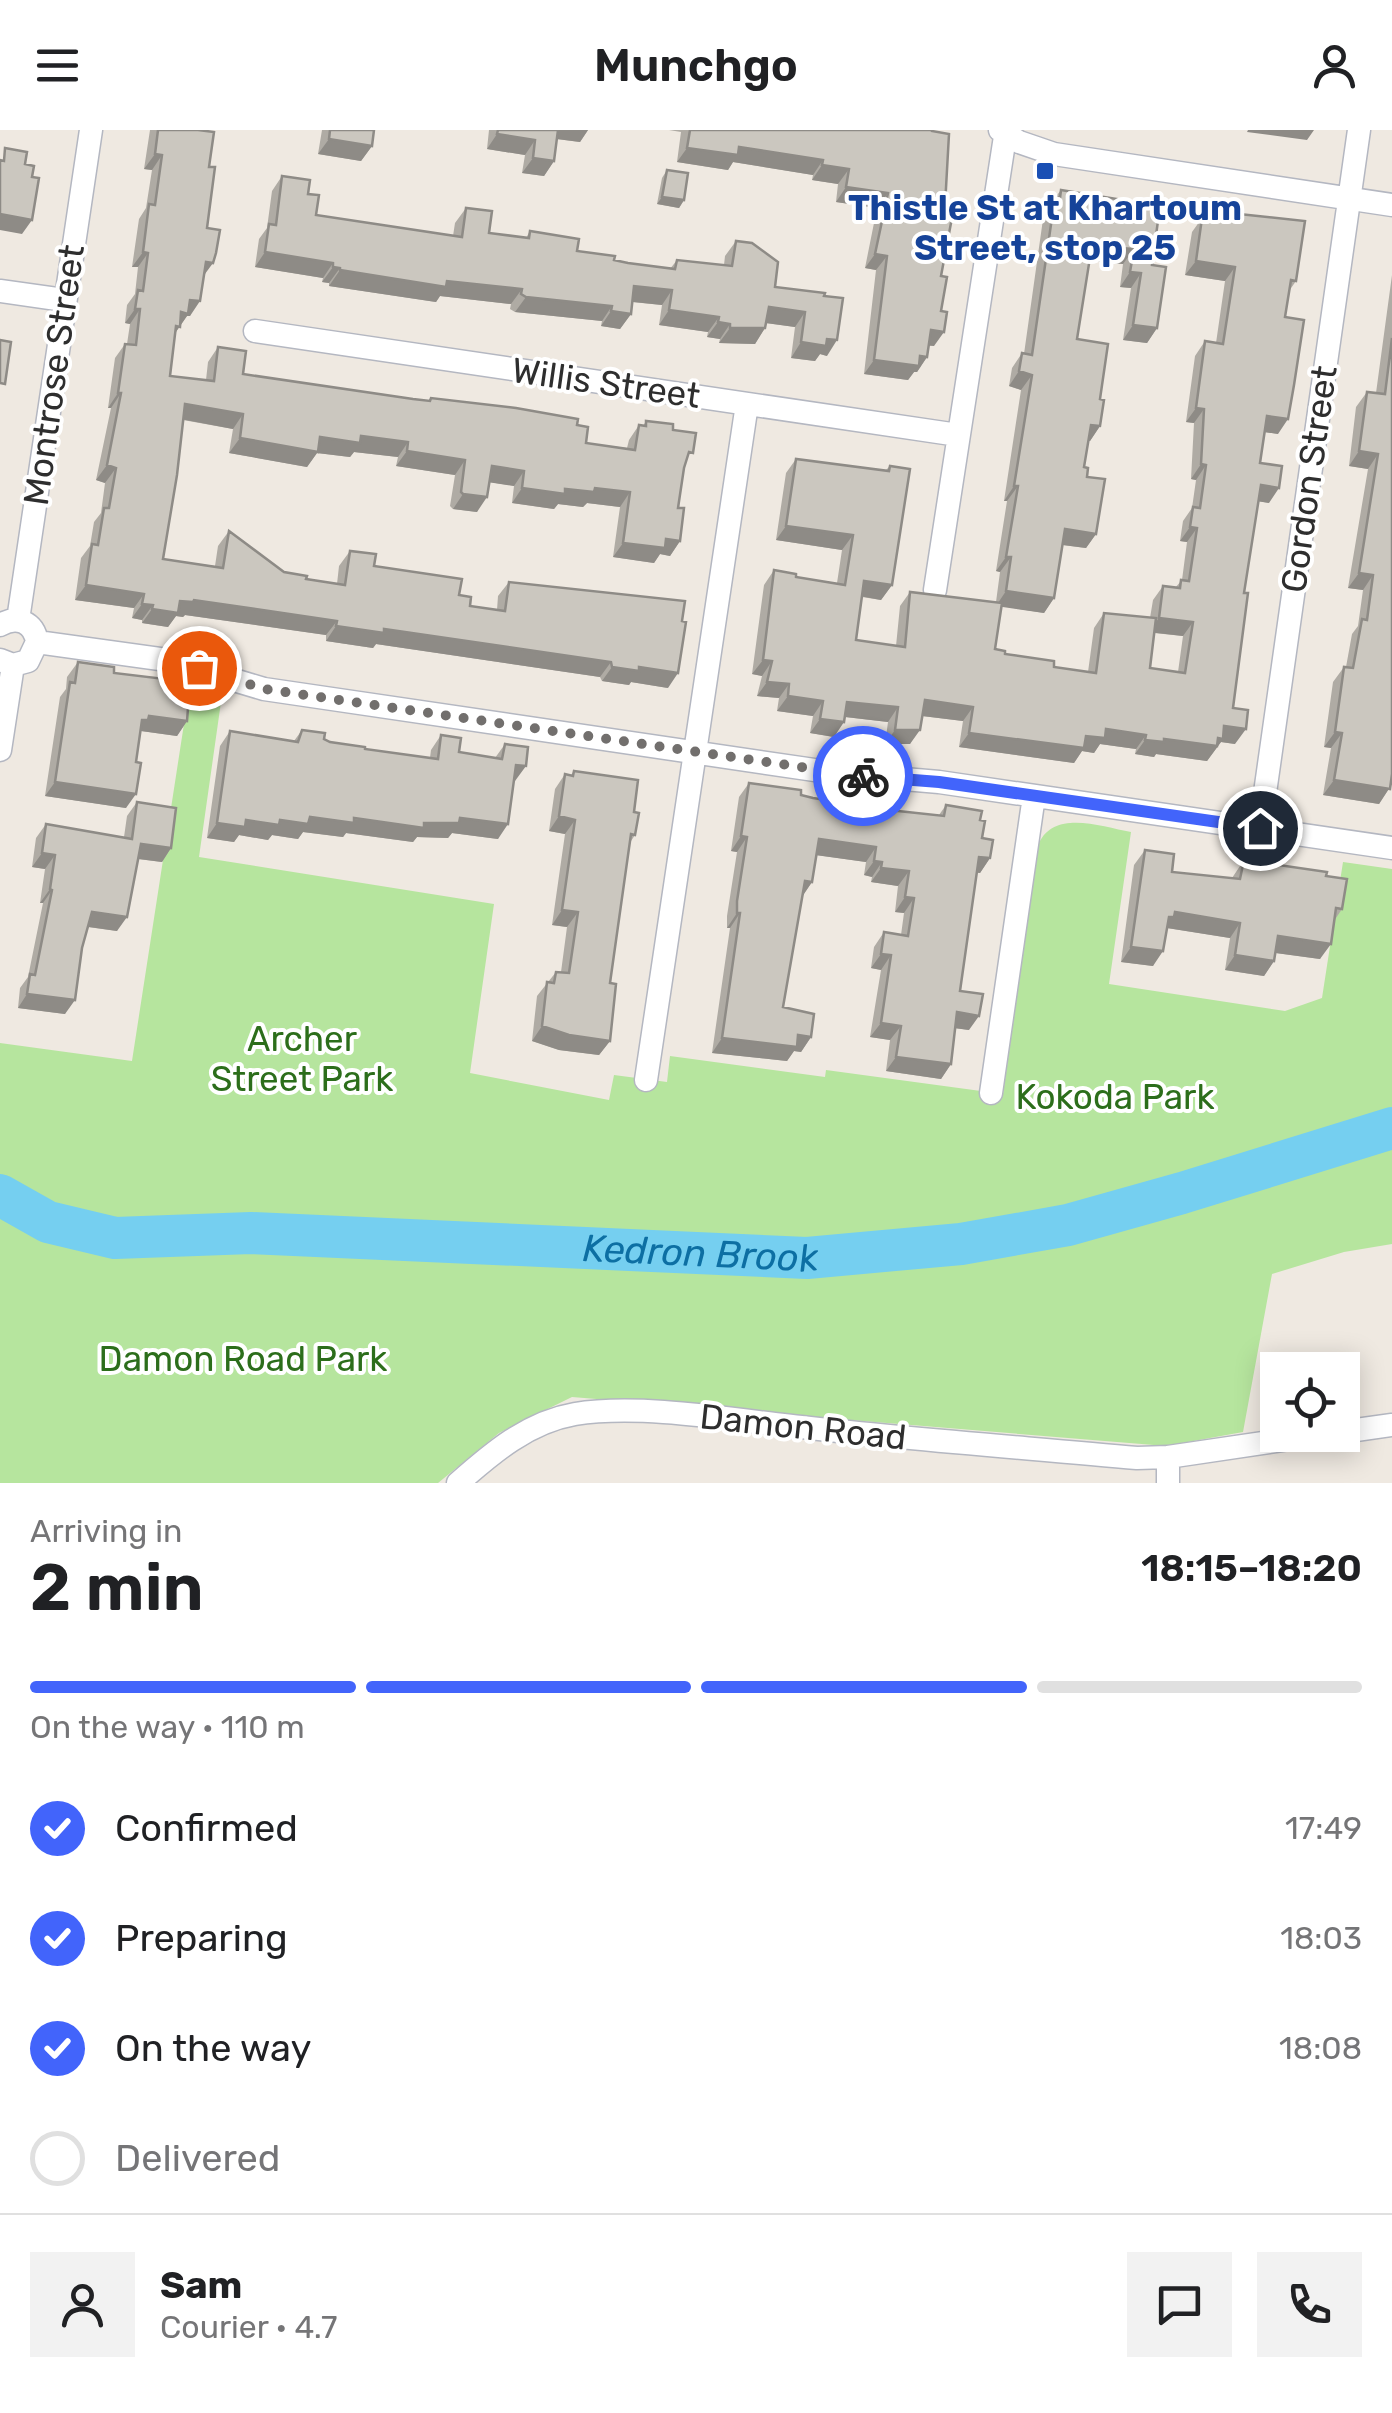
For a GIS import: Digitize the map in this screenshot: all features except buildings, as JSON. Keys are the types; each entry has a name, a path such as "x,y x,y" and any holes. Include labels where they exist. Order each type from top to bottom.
{"street":[{"name":"Montrose Street","path":"9,622 90,130"},
{"name":"Gordon Street","path":"1260,828 1359,130"},
{"path":"935,590 1004,131 1054,154 1392,205"},
{"path":"0,291 64,300"},
{"name":"Willis Street","path":"254,331 958,435"},
{"path":"646,1080 746,404"},
{"path":"0,750 7,663 28,661 37,642 30,625 9,622"},
{"path":"37,642 167,660 264,689 696,753 1034,796 1392,848"},
{"path":"991,1093 1034,796"},
{"name":"Damon Road","path":"458,1483 504,1444 543,1424 572,1415 602,1412 686,1415 1099,1454 1168,1457 1260,1443"},
{"path":"1360,1429 1392,1425"},
{"path":"1168,1457 1168,1483"}],"green space":[{"path":"190,685 221,702 199,857 494,904 470,1073 609,1100 614,1075 667,1082 670,1056 825,1077 826,1070 1003,1094 1039,843 1056,826 1093,824 1131,832 1109,984 1285,1011 1322,998 1343,862 1392,869 1392,1244 1344,1252 1272,1274 1243,1432 1166,1446 572,1397 499,1433 438,1483 0,1483 0,1043 132,1061"}],"waterway":[{"name":"Kedron Brook","path":"0,1195 48,1222 115,1238 251,1233 807,1258 961,1244 1068,1225 1392,1128"}],"way so far":[{"path":"199,668 264,689 863,776"}],"place":[{"name":"Thistle St at Khartoum Street, stop 25","path":"1045,171"}],"route":[{"path":"863,776 939,782 1260,828"}],"park label":[{"name":"Archer Street Park","path":"302,1059"},
{"name":"Kokoda Park","path":"1115,1097"},
{"name":"Damon Road Park","path":"243,1359"}]}
